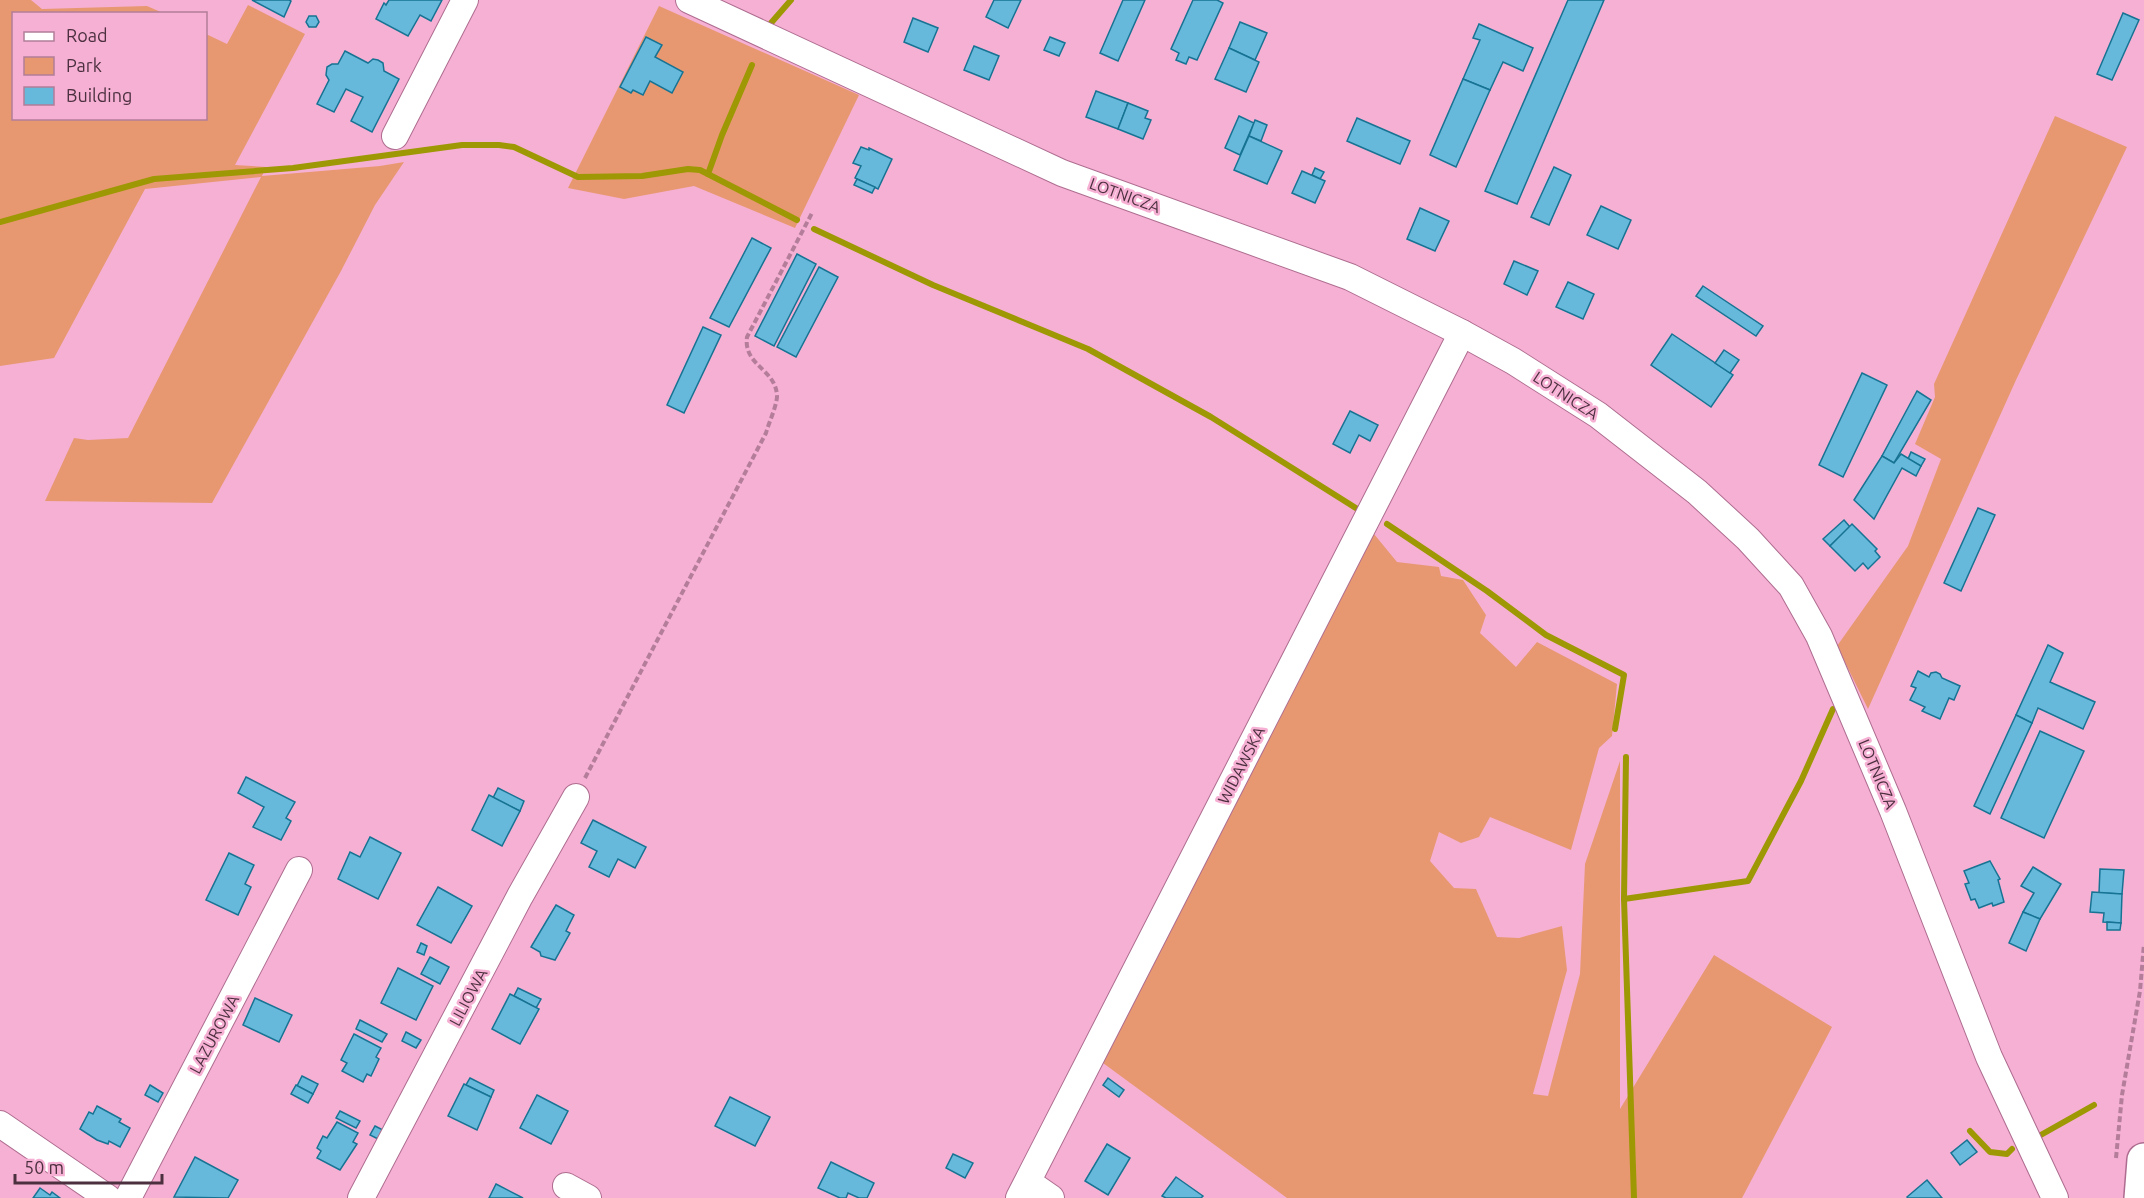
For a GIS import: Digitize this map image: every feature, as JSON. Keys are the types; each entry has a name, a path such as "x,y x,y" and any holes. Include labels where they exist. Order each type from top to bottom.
{"main road":[{"path":"2130,1163 2141,1198"}],"street":[{"path":"395,136 465,0"},
{"name":"LOTNICZA","path":"689,0 1062,173 1350,277 1513,361 1598,415 1697,492 1748,539 1791,586 1819,636 1893,811 1989,1058 2055,1198"},
{"name":"WIDAWSKA","path":"1023,1190 1462,333"},
{"name":"LILIOWA","path":"362,1198 520,896 576,797"},
{"name":"LAZUROWA","path":"128,1198 300,870"},
{"path":"0,1124 108,1198"},
{"path":"566,1186 588,1198"},
{"path":"1023,1190 1051,1198"}],"path":[{"path":"576,797 766,433 777,397 772,378 750,357 745,348 747,338 812,213"},
{"path":"2130,1163 2122,1095 2140,991 2144,944"}],"green space":[{"path":"0,0 31,0 42,9 147,6 161,12 12,12 12,120 207,120 207,34 227,44 248,5 305,34 235,165 266,167 262,176 404,162 375,205 341,271 212,503 45,501 74,438 88,440 128,438 261,177 145,189 54,358 0,366"},
{"path":"659,6 859,95 795,228 694,186 624,199 568,188"},
{"path":"2055,116 2127,147 2016,380 1868,709 1837,646 1908,546 1941,459 1915,444 1935,397 1934,384"},
{"path":"1374,534 1397,562 1439,567 1441,576 1463,580 1486,615 1480,633 1516,667 1537,642 1617,684 1612,736 1599,748 1571,850 1490,817 1479,837 1461,843 1439,832 1430,861 1454,888 1476,889 1497,937 1519,938 1562,926 1567,970 1533,1094 1548,1096 1580,974 1585,864 1620,761 1620,1109 1714,955 1832,1027 1742,1198 1287,1198 1103,1063"}],"building":[{"path":"252,0 289,0 291,1 284,17"},
{"path":"389,0 442,0 431,21 420,15 408,36 376,19 384,3 386,5"},
{"path":"994,0 1021,0 1008,28 986,17"},
{"path":"1123,0 1145,0 1118,61 1100,53"},
{"path":"1193,0 1217,0 1223,3 1197,60 1189,57 1186,64 1176,60 1179,53 1171,49"},
{"path":"1568,0 1604,0 1517,204 1485,191"},
{"path":"2123,13 2139,20 2112,80 2097,74"},
{"path":"309,16 316,16 319,22 316,27 309,27 306,22"},
{"path":"913,18 938,28 928,52 904,42"},
{"path":"1240,22 1267,33 1255,60 1229,48"},
{"path":"1479,24 1533,48 1523,71 1503,62 1490,90 1463,79 1480,40 1473,38"},
{"path":"646,37 662,45 655,57 683,72 672,93 650,81 643,95 633,90 631,93 620,87"},
{"path":"1050,37 1065,43 1059,56 1044,50"},
{"path":"974,46 999,56 989,80 964,70"},
{"path":"1229,48 1259,62 1246,92 1215,79"},
{"path":"345,51 368,63 373,59 378,60 383,63 384,71 399,79 372,132 351,121 363,97 346,89 334,112 317,104 329,80 326,75 327,67 338,64"},
{"path":"1463,79 1490,90 1456,167 1430,155"},
{"path":"1096,91 1128,103 1118,129 1086,117"},
{"path":"1128,103 1148,111 1145,118 1151,120 1143,139 1118,129"},
{"path":"1239,116 1254,123 1240,155 1225,148"},
{"path":"1357,118 1410,141 1400,164 1347,141"},
{"path":"1255,120 1267,125 1261,141 1249,136"},
{"path":"1249,136 1282,151 1267,184 1234,170"},
{"path":"861,147 869,150 869,148 892,159 878,189 855,178 861,166 853,163"},
{"path":"1554,167 1571,175 1549,225 1531,217"},
{"path":"1315,168 1324,172 1320,179 1312,175"},
{"path":"1302,171 1325,181 1315,203 1292,193"},
{"path":"857,179 875,187 872,193 854,185"},
{"path":"1601,206 1631,220 1618,249 1587,235"},
{"path":"1420,208 1449,221 1435,251 1407,239"},
{"path":"752,238 771,248 729,327 710,318"},
{"path":"797,254 816,264 774,346 755,336"},
{"path":"1514,261 1538,271 1527,295 1504,284"},
{"path":"819,267 838,277 796,357 777,347"},
{"path":"1568,282 1594,294 1583,319 1556,307"},
{"path":"1703,286 1763,326 1756,336 1696,296"},
{"path":"703,327 721,335 684,413 667,405"},
{"path":"1672,334 1733,375 1711,407 1651,365"},
{"path":"1724,350 1739,360 1730,373 1715,363"},
{"path":"1862,373 1887,385 1843,477 1819,465"},
{"path":"1917,391 1931,400 1894,463 1882,456"},
{"path":"1350,411 1378,425 1370,441 1359,435 1350,453 1333,444"},
{"path":"1911,452 1925,459 1921,466 1908,459"},
{"path":"1901,454 1921,466 1916,476 1902,468 1874,519 1854,500 1882,456 1894,463"},
{"path":"1978,508 1995,515 1961,591 1944,583"},
{"path":"1844,520 1850,527 1830,546 1823,539"},
{"path":"1852,524 1877,549 1875,551 1880,557 1868,569 1863,563 1855,571 1830,546"},
{"path":"2048,645 2063,653 2050,682 2095,702 2083,729 2038,708 2032,723 2016,715"},
{"path":"1918,671 1929,677 1931,673 1936,672 1942,678 1960,686 1954,700 1949,698 1940,719 1922,711 1925,707 1910,700 1916,688 1911,686"},
{"path":"2016,715 2032,723 1990,814 1974,806"},
{"path":"2040,731 2084,751 2044,838 2001,818"},
{"path":"246,777 295,802 286,818 291,821 281,840 253,827 264,807 238,793"},
{"path":"498,788 524,801 520,811 493,798"},
{"path":"489,795 520,811 502,846 472,830"},
{"path":"593,820 646,847 635,868 618,859 609,877 589,867 597,851 581,843"},
{"path":"370,837 401,853 378,899 338,879 350,852 360,857"},
{"path":"229,853 254,865 245,884 251,887 238,915 206,900"},
{"path":"1990,861 2000,879 1998,880 2004,902 1993,906 1992,903 1979,908 1975,899 1971,900 1965,884 1969,883 1964,871"},
{"path":"2033,867 2061,884 2040,919 2023,912 2034,893 2021,886"},
{"path":"2100,869 2124,870 2122,894 2099,893"},
{"path":"438,887 472,906 451,943 417,925"},
{"path":"2092,892 2122,894 2121,923 2103,922 2104,913 2090,912"},
{"path":"556,905 574,915 566,931 570,933 555,960 541,956 540,952 531,947"},
{"path":"2023,912 2040,919 2026,951 2009,943"},
{"path":"2107,922 2121,923 2120,930 2107,930"},
{"path":"421,943 427,946 424,955 417,952"},
{"path":"430,957 449,967 440,984 421,974"},
{"path":"398,968 433,986 416,1020 381,1003"},
{"path":"518,988 541,999 536,1008 514,996"},
{"path":"510,994 539,1009 520,1044 492,1029"},
{"path":"255,998 292,1015 279,1042 243,1025"},
{"path":"360,1020 387,1034 382,1042 356,1029"},
{"path":"406,1032 421,1040 416,1048 402,1041"},
{"path":"354,1034 381,1048 376,1057 379,1059 371,1076 367,1074 363,1082 342,1071 347,1063 341,1060"},
{"path":"302,1076 318,1084 313,1094 297,1086"},
{"path":"470,1078 494,1090 491,1097 466,1085"},
{"path":"1108,1078 1124,1090 1119,1097 1103,1085"},
{"path":"464,1084 491,1097 477,1130 448,1116"},
{"path":"150,1085 163,1093 158,1102 145,1095"},
{"path":"296,1085 313,1094 308,1103 291,1094"},
{"path":"537,1095 568,1111 551,1144 520,1128"},
{"path":"730,1097 770,1117 755,1146 715,1126"},
{"path":"97,1106 121,1119 119,1122 130,1128 120,1147 109,1141 108,1144 97,1140 80,1129 89,1112 93,1114"},
{"path":"340,1111 360,1121 356,1128 336,1118"},
{"path":"337,1122 358,1133 353,1142 357,1144 340,1170 317,1158 321,1151 317,1148 323,1136 327,1138"},
{"path":"375,1126 383,1130 378,1139 370,1135"},
{"path":"1967,1140 1977,1152 1960,1165 1951,1153"},
{"path":"1107,1144 1130,1158 1108,1195 1085,1181"},
{"path":"953,1154 973,1163 965,1178 946,1168"},
{"path":"195,1157 238,1180 228,1198 174,1197"},
{"path":"831,1162 874,1183 867,1198 859,1198 848,1193 846,1198 840,1198 818,1188"},
{"path":"1176,1177 1203,1196 1201,1198 1166,1198 1162,1196"},
{"path":"1927,1180 1942,1198 1907,1197"},
{"path":"496,1184 523,1198 489,1198"},
{"path":"40,1188 50,1195 52,1192 60,1198 33,1198"}],"waterway":[{"path":"771,23 791,0"},
{"path":"708,174 752,65"},
{"path":"0,222 154,179 293,168 462,145 514,147 578,177 642,176 688,169 700,170 797,220"},
{"path":"814,229 933,285 1088,349 1211,417 1359,510"},
{"path":"1387,524 1487,591 1546,635 1624,675 1615,729"},
{"path":"1624,899 1748,881 1801,781 1833,709"},
{"path":"1626,757 1624,899 1634,1198"},
{"path":"2039,1136 2094,1105"},
{"path":"1970,1131 1990,1152 2007,1154 2012,1149"}]}
